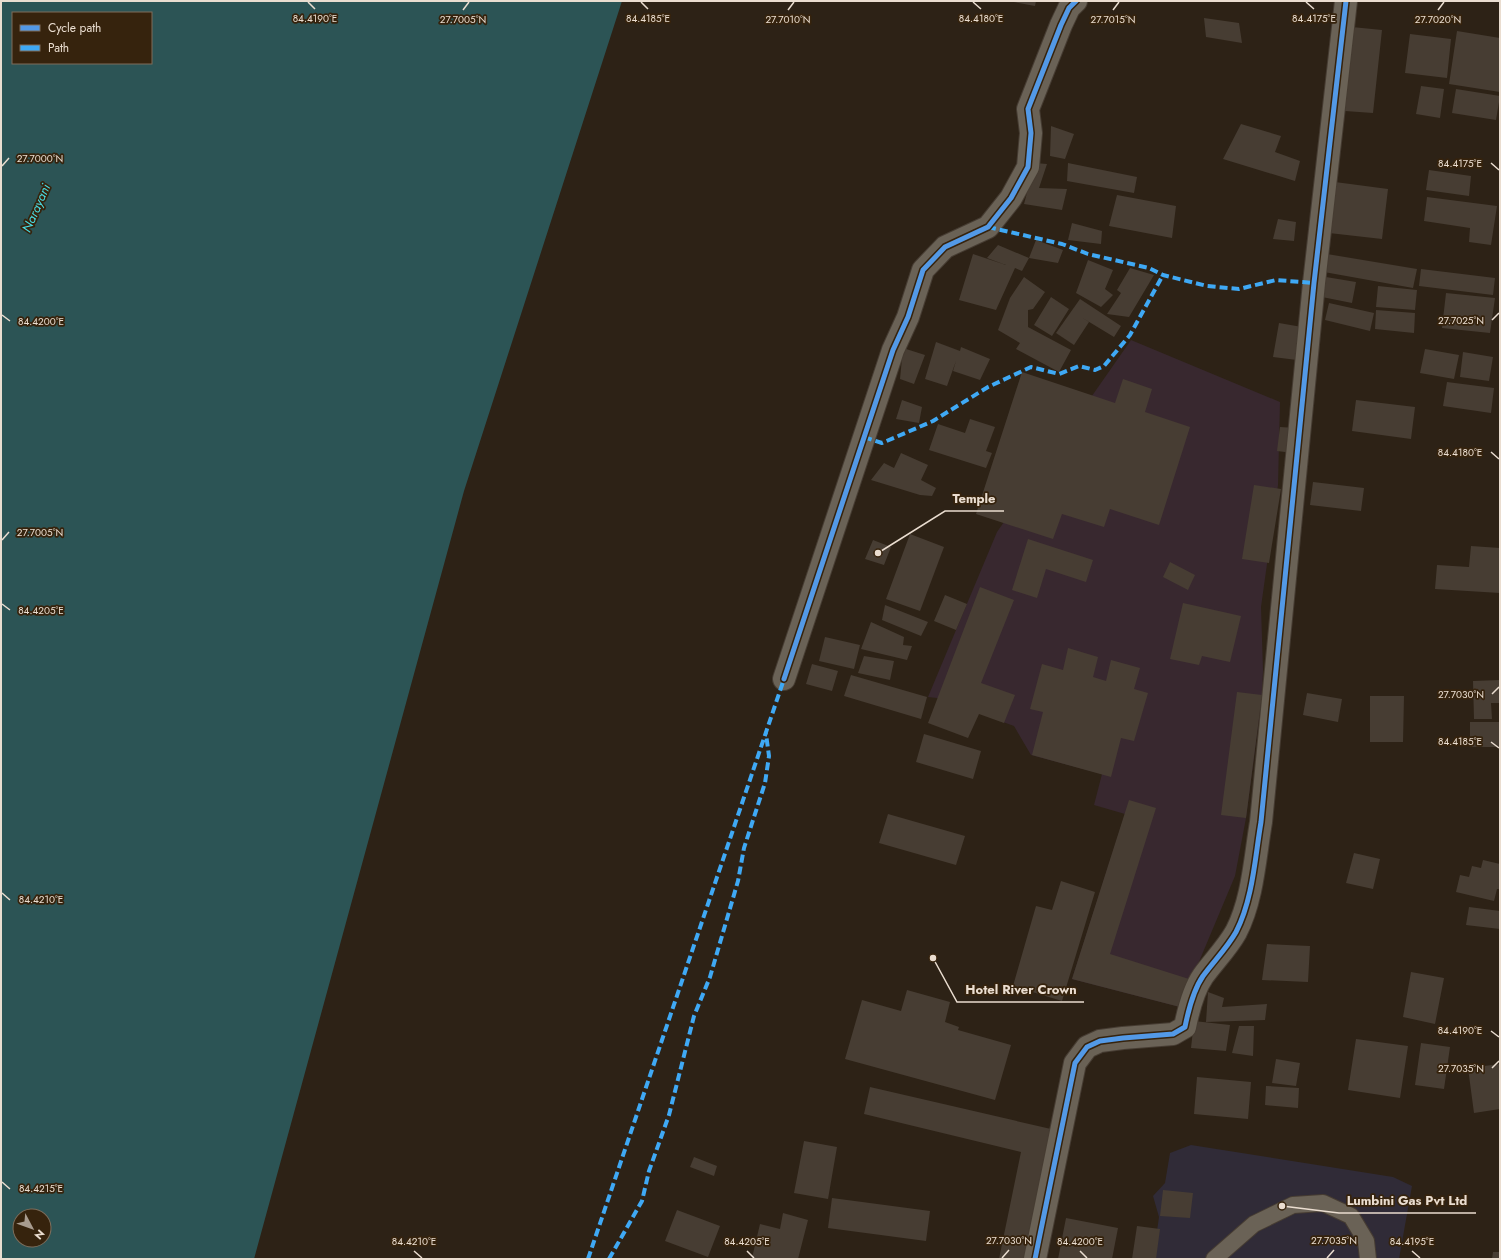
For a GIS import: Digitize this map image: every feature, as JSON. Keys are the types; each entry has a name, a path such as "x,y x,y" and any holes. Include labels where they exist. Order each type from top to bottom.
{"street":[{"path":"784,679 893,350 908,317 923,270 945,247 988,227 1011,198 1028,167 1031,133 1028,109 1061,25 1069,8 1076,1"},
{"path":"1035,1259 1075,1063 1086,1047 1100,1042 1123,1038 1173,1034 1185,1028 1190,1005 1202,977 1224,950 1236,931 1248,897 1262,822 1314,283 1346,1"}],"lane":[{"path":"1214,1259 1254,1224 1293,1205 1323,1203 1351,1216 1366,1241 1368,1259"}],"shaded area":[{"path":"1131,340 1280,402 1278,485 1261,607 1263,670 1262,695 1246,818 1235,876 1180,1007 1072,979 1125,814 1094,805 1102,774 1031,755 1014,726 937,698 928,697 997,532"},
{"path":"1191,1145 1393,1177 1412,1186 1399,1259 1153,1259 1159,1217 1153,1196 1165,1183 1170,1153"}],"water":[{"name":"Narayani","path":"1,1 622,1 464,491 254,1259 1,1259"}],"building":[{"path":"1008,1 1036,1 1035,6"},
{"path":"1204,18 1239,23 1242,43 1206,37"},
{"path":"1352,27 1382,30 1373,113 1345,111"},
{"path":"1457,31 1500,38 1500,92 1449,84"},
{"path":"1410,34 1451,39 1447,78 1405,73"},
{"path":"1421,86 1444,89 1440,118 1416,114"},
{"path":"1456,89 1500,96 1496,120 1452,113"},
{"path":"1241,124 1281,136 1275,152 1300,161 1295,181 1223,159"},
{"path":"1051,126 1074,134 1065,159 1050,156"},
{"path":"1035,163 1047,164 1039,188 1067,189 1062,210 1024,204"},
{"path":"1068,163 1137,177 1134,193 1067,181"},
{"path":"1429,170 1471,176 1469,196 1426,190"},
{"path":"1335,182 1388,189 1382,239 1329,233"},
{"path":"1117,195 1176,206 1172,238 1109,226"},
{"path":"1427,197 1497,206 1491,245 1469,242 1470,228 1424,221"},
{"path":"1278,219 1296,222 1294,241 1273,239"},
{"path":"1072,223 1102,231 1101,244 1068,240"},
{"path":"1036,240 1063,250 1058,263 1029,258"},
{"path":"998,245 1029,258 1022,271 1015,268 996,310 959,300 973,254 1006,265 987,258"},
{"path":"1327,254 1417,269 1413,288 1324,272"},
{"path":"1088,260 1113,270 1105,289 1113,295 1101,307 1076,293"},
{"path":"1130,268 1154,275 1129,317 1107,314 1121,293 1117,290"},
{"path":"1421,269 1495,278 1493,295 1419,286"},
{"path":"1024,277 1045,292 1033,309 1028,310 1028,327 1071,350 1059,372 1016,349 1020,343 998,330 1010,298"},
{"path":"1326,277 1356,282 1352,303 1322,297"},
{"path":"1378,286 1417,290 1415,310 1376,307"},
{"path":"1446,293 1495,298 1490,333 1442,328"},
{"path":"1051,297 1069,309 1052,336 1034,325"},
{"path":"1080,299 1121,326 1114,337 1081,317 1089,322 1074,345 1056,333"},
{"path":"1329,303 1374,313 1370,331 1325,320"},
{"path":"1376,310 1415,313 1414,333 1375,329"},
{"path":"1279,323 1302,327 1297,360 1273,357"},
{"path":"936,342 960,351 961,347 990,359 980,380 953,371 956,361 947,386 925,379"},
{"path":"903,348 925,355 914,384 900,379"},
{"path":"1425,349 1459,355 1454,379 1420,373"},
{"path":"1463,352 1493,357 1489,381 1460,377"},
{"path":"1022,372 1115,403 1123,379 1152,389 1145,412 1190,427 1159,525 1110,509 1104,527 1062,514 1053,539 976,514"},
{"path":"1447,382 1494,388 1491,413 1443,406"},
{"path":"902,400 922,407 919,423 896,419"},
{"path":"1356,400 1415,407 1411,439 1352,431"},
{"path":"970,419 995,427 986,451 992,453 986,468 929,450 938,424 965,433"},
{"path":"1280,427 1296,428 1293,453 1277,451"},
{"path":"901,453 928,465 921,480 936,488 932,496 920,495 871,480 884,463 894,468"},
{"path":"1313,482 1364,488 1361,511 1310,505"},
{"path":"1254,485 1281,489 1269,563 1242,559"},
{"path":"910,534 944,547 920,611 886,599"},
{"path":"1028,539 1093,560 1086,582 1046,569 1037,598 1012,590"},
{"path":"873,540 891,547 884,565 865,559"},
{"path":"1471,546 1500,548 1500,593 1435,589 1437,565 1469,567"},
{"path":"1170,562 1195,575 1188,590 1163,577"},
{"path":"980,587 1014,600 981,683 1015,695 1004,723 979,714 968,738 928,723"},
{"path":"945,595 967,604 956,630 934,621"},
{"path":"1183,603 1241,616 1230,662 1202,656 1199,665 1170,659"},
{"path":"885,605 928,622 921,636 882,620"},
{"path":"871,622 904,637 903,645 912,646 907,660 861,649"},
{"path":"825,637 860,645 854,669 819,661"},
{"path":"1068,648 1098,657 1093,677 1106,681 1111,660 1140,668 1134,689 1148,693 1134,741 1121,738 1111,777 1032,755 1043,712 1030,709 1042,664 1063,670"},
{"path":"864,656 894,661 890,680 858,673"},
{"path":"812,664 838,671 832,691 806,684"},
{"path":"851,675 927,697 921,719 844,696"},
{"path":"1500,680 1500,703 1491,703 1492,719 1474,719 1473,681"},
{"path":"1237,692 1262,695 1246,818 1221,815"},
{"path":"1307,693 1342,699 1338,722 1303,715"},
{"path":"1370,696 1404,696 1403,742 1370,742"},
{"path":"1470,722 1500,722 1500,747 1470,747"},
{"path":"924,734 981,751 973,779 916,762"},
{"path":"1129,800 1156,808 1110,954 1189,979 1180,1007 1072,979"},
{"path":"888,814 965,836 956,865 879,843"},
{"path":"1354,853 1380,859 1373,889 1346,883"},
{"path":"1483,860 1500,864 1500,889 1497,889 1494,901 1456,892 1460,875 1469,877 1472,866 1481,868"},
{"path":"1061,881 1095,892 1062,1001 1013,986 1036,906 1052,910"},
{"path":"1469,907 1500,911 1500,929 1466,925"},
{"path":"1267,944 1310,946 1308,982 1262,980"},
{"path":"1411,972 1444,978 1435,1024 1403,1017"},
{"path":"907,990 950,1002 945,1022 959,1027 958,1030 1011,1045 995,1100 845,1059 862,1000 901,1011"},
{"path":"1208,992 1224,998 1222,1007 1267,1004 1265,1020 1206,1022"},
{"path":"1194,1021 1230,1025 1226,1051 1191,1048"},
{"path":"1239,1026 1254,1026 1253,1056 1232,1053"},
{"path":"1356,1039 1408,1046 1400,1098 1348,1090"},
{"path":"1421,1043 1450,1047 1444,1089 1415,1085"},
{"path":"1276,1059 1300,1063 1296,1086 1272,1083"},
{"path":"1500,1064 1500,1109 1474,1113 1468,1068"},
{"path":"1197,1077 1251,1082 1248,1119 1194,1114"},
{"path":"1266,1086 1299,1088 1298,1108 1265,1105"},
{"path":"870,1087 1051,1129 1024,1259 999,1259 1021,1152 864,1114"},
{"path":"804,1141 837,1147 828,1199 794,1193"},
{"path":"694,1157 717,1166 714,1176 690,1167"},
{"path":"1163,1190 1193,1193 1190,1218 1160,1216"},
{"path":"832,1198 930,1211 926,1241 828,1228"},
{"path":"677,1210 720,1226 708,1257 665,1241"},
{"path":"783,1213 808,1220 798,1259 752,1258 760,1224 780,1229"},
{"path":"1066,1218 1118,1228 1112,1259 1058,1259"},
{"path":"1137,1226 1160,1229 1156,1259 1132,1259"},
{"path":"1493,1252 1500,1252 1500,1259 1492,1259"}],"marked path":[{"path":"988,227 1062,244 1088,254 1149,268 1163,275 1207,286 1239,289 1276,280 1314,283"},
{"path":"864,437 882,443 933,421 988,387 1031,367 1059,374 1079,366 1095,370 1104,366 1130,335 1163,275"},
{"path":"588,1259 784,679"},
{"path":"609,1259 642,1201 649,1171 669,1115 694,1016 710,977 738,881 744,848 765,783 769,756 766,734"}],"cycle path":[{"path":"784,679 893,350 908,317 923,270 945,247 988,227 1011,198 1028,167 1031,133 1028,109 1061,25 1069,8 1076,1"},
{"path":"1035,1259 1075,1063 1087,1047 1100,1041 1173,1034 1185,1027 1197,987 1203,976 1225,949 1236,932 1242,919 1250,892 1261,822 1314,283 1346,1"}],"place":[{"name":"Temple","path":"878,553"},
{"name":"Hotel River Crown","path":"933,958"},
{"name":"Lumbini Gas Pvt Ltd","path":"1282,1206"}]}
